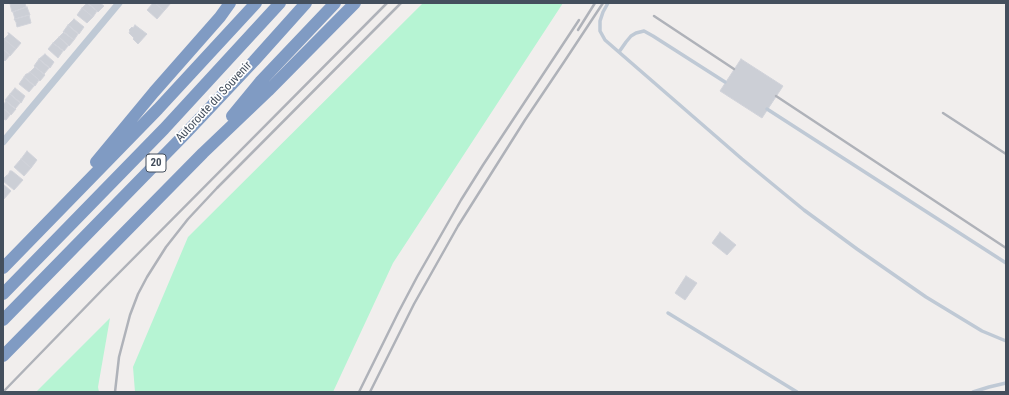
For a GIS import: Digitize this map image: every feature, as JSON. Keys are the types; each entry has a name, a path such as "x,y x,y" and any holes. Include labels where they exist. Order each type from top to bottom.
{"highway":[{"path":"50,219 154,92 230,3"},
{"path":"3,268 158,109 256,3"},
{"name":"Autoroute du Souvenir","path":"3,294 164,129 280,3"},
{"name":"Autoroute du Souvenir","path":"3,320 187,132 306,3"},
{"path":"203,153 260,82 335,3"},
{"path":"3,356 203,153 268,91 355,3"}],"street":[{"path":"3,142 119,3"}],"lane":[{"path":"608,3 600,16 599,26 605,40 742,159 804,210 926,297 982,332 1006,341"},
{"path":"619,52 631,36 644,31 725,82"},
{"path":"767,109 1006,263"},
{"path":"668,313 797,392"},
{"path":"973,392 1006,383"},
{"path":"984,392 989,387"}],"green space":[{"path":"423,3 563,3 393,263 333,392 135,392 133,367 188,237"},
{"path":"110,318 98,387 99,392 36,392"}],"building":[{"path":"25,3 26,7 12,12 10,4"},
{"path":"87,3 97,11 93,17 82,8"},
{"path":"88,3 100,3 104,6 98,12"},
{"path":"153,3 164,11 157,19 147,10"},
{"path":"155,3 171,3 164,11"},
{"path":"27,7 30,15 15,19 13,12"},
{"path":"82,8 93,17 87,23 77,15"},
{"path":"29,15 31,23 17,27 14,19"},
{"path":"74,19 84,27 79,34 68,25"},
{"path":"68,25 78,34 74,40 63,32"},
{"path":"135,25 147,34 138,44 129,33 129,30"},
{"path":"64,32 74,40 69,46 59,37"},
{"path":"8,33 21,43 16,49 4,39 9,34"},
{"path":"59,37 68,46 64,51 53,43"},
{"path":"4,39 16,49 10,56 3,49"},
{"path":"53,43 63,51 58,58 48,49"},
{"path":"3,49 10,55 5,61 3,59"},
{"path":"45,54 54,62 50,68 39,59"},
{"path":"39,59 49,68 44,74 34,66"},
{"path":"741,59 783,86 762,118 720,91"},
{"path":"35,67 45,75 40,81 30,72"},
{"path":"30,72 39,80 35,86 24,77"},
{"path":"24,77 34,86 29,92 19,84"},
{"path":"15,88 25,96 21,103 10,94"},
{"path":"10,94 20,103 15,109 5,100"},
{"path":"6,101 16,109 11,115 3,108 3,103 4,104"},
{"path":"3,108 10,115 6,120 3,119"},
{"path":"27,151 37,160 31,168 21,159"},
{"path":"21,159 31,168 24,176 14,167"},
{"path":"10,171 23,180 14,190 3,181"},
{"path":"3,184 11,191 4,199 3,197"},
{"path":"720,232 736,245 727,255 712,243"},
{"path":"686,276 697,283 685,300 675,293"}],"railway":[{"path":"3,392 387,3"},
{"path":"115,392 119,357 130,315 138,294 166,247 188,219 217,188 401,3"},
{"path":"578,30 595,3"},
{"path":"370,392 414,304 458,226 525,120 603,3"},
{"path":"654,16 734,69"},
{"path":"359,392 417,277 461,200 579,20"},
{"path":"776,96 1006,248"},
{"path":"943,113 1006,154"}]}
